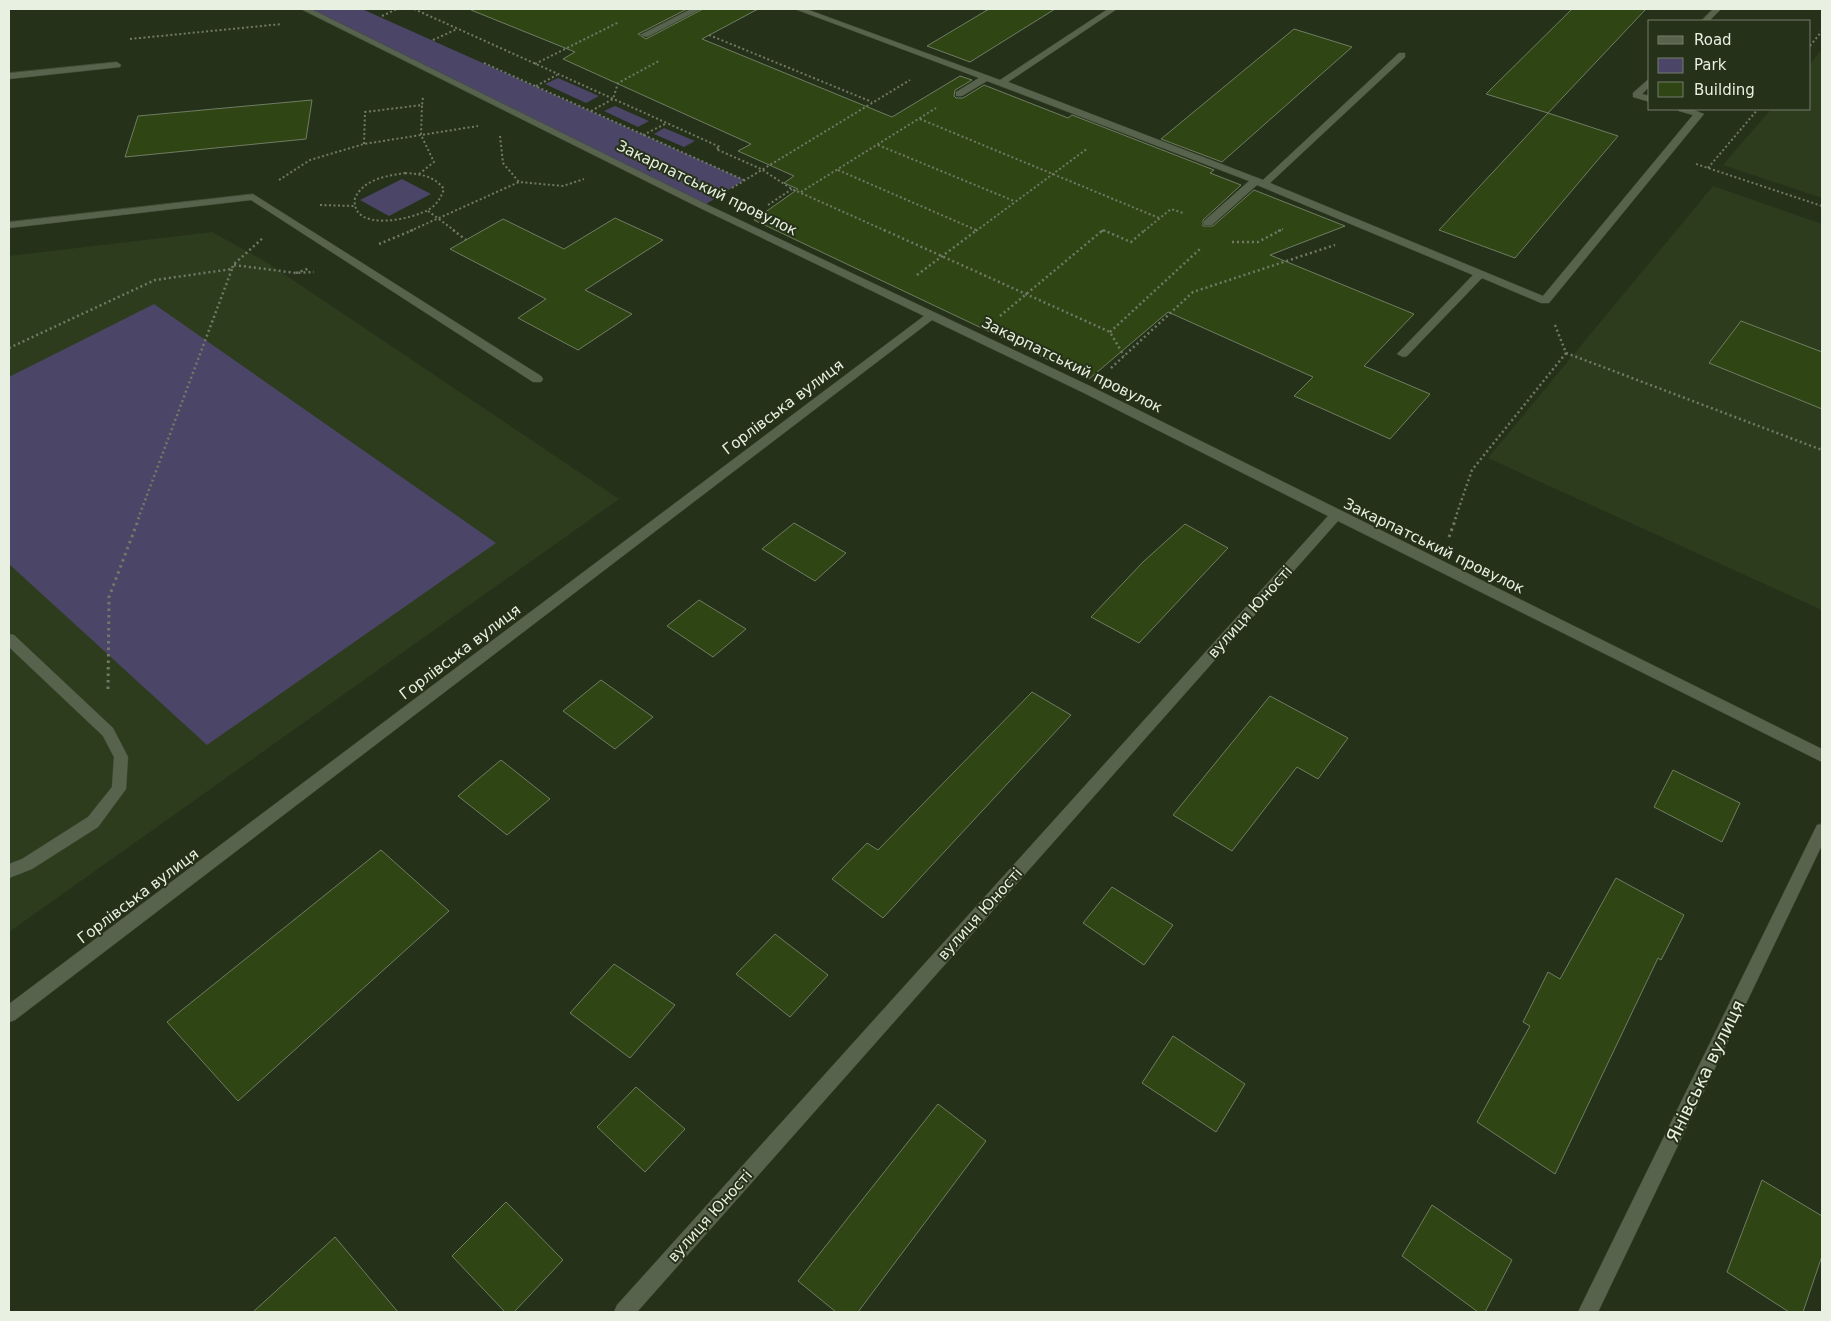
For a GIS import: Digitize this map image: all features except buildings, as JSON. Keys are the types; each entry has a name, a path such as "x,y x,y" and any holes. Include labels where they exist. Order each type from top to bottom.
{"street":[{"name":"Закарпатський провулок","path":"304,9 703,206 1088,390 1822,756"},
{"path":"644,35 697,9"},
{"path":"799,9 939,62 1001,83 1260,183 1545,301 1699,114 1685,110"},
{"path":"1001,83 1112,9"},
{"path":"1706,20 1717,9"},
{"path":"1208,223 1260,183 1402,55"},
{"path":"9,76 117,65"},
{"path":"960,94 985,78"},
{"path":"1648,83 1636,95 1648,98"},
{"path":"9,225 253,197 537,379"},
{"path":"1403,354 1480,274"},
{"name":"Горлівська вулиця","path":"9,1014 932,315"},
{"name":"вулиця Юності","path":"624,1312 1336,515"},
{"path":"9,639 108,732 122,757 120,789 93,822 27,864 9,871"},
{"name":"Янівська вулиця","path":"1588,1312 1822,830"}],"path":[{"path":"414,9 720,147 716,149 761,169 792,189 1110,332 1124,356"},
{"path":"380,17 389,21"},
{"path":"117,65 125,40 325,19"},
{"path":"535,64 619,22"},
{"path":"1811,45 1822,31"},
{"path":"707,34 872,102"},
{"path":"433,40 442,44"},
{"path":"590,111 613,99 618,83 666,56"},
{"path":"476,59 744,180"},
{"path":"703,206 939,62"},
{"path":"419,174 434,162 420,135 427,69"},
{"path":"801,192 960,94"},
{"path":"364,144 365,112 422,105"},
{"path":"1708,168 1757,110"},
{"path":"253,197 310,160 364,144 528,118"},
{"path":"920,119 1159,218"},
{"path":"498,123 504,163 520,182"},
{"path":"643,135 666,123"},
{"path":"878,144 1014,202"},
{"path":"915,277 1087,148 1096,151"},
{"path":"1666,154 1822,206"},
{"path":"346,257 441,219 520,182 563,186 623,165"},
{"path":"838,170 977,230"},
{"path":"419,174 440,182 444,189 437,204 428,211 402,220 374,220 363,216 356,210 356,194 376,180 390,176 419,174"},
{"path":"765,206 792,189"},
{"path":"999,317 1103,230 1131,242 1171,209 1208,223 1207,242"},
{"path":"428,211 441,219 466,240"},
{"path":"108,732 109,597 233,264 284,218"},
{"path":"1110,332 1207,242 1258,242 1283,229"},
{"path":"1088,390 1194,292 1378,231"},
{"path":"233,264 296,273"},
{"path":"9,348 155,280 232,269"},
{"path":"1545,301 1566,353 1822,450"},
{"path":"1436,565 1451,533 1472,470 1566,353"}],"shaded area":[{"path":"1822,49 1822,198 1723,165 1770,110 1811,110 1811,63"},
{"path":"1713,186 1822,224 1822,610 1488,458"},
{"path":"212,232 266,262 619,499 9,932 9,256"}],"green space":[{"path":"305,9 362,9 744,180 703,206"},
{"path":"558,78 599,96 586,103 545,84"},
{"path":"615,106 649,121 638,127 604,111"},
{"path":"664,128 695,141 684,147 654,134"},
{"path":"402,179 431,194 389,216 360,200"},
{"path":"154,304 496,543 207,745 9,564 9,377"}]}
